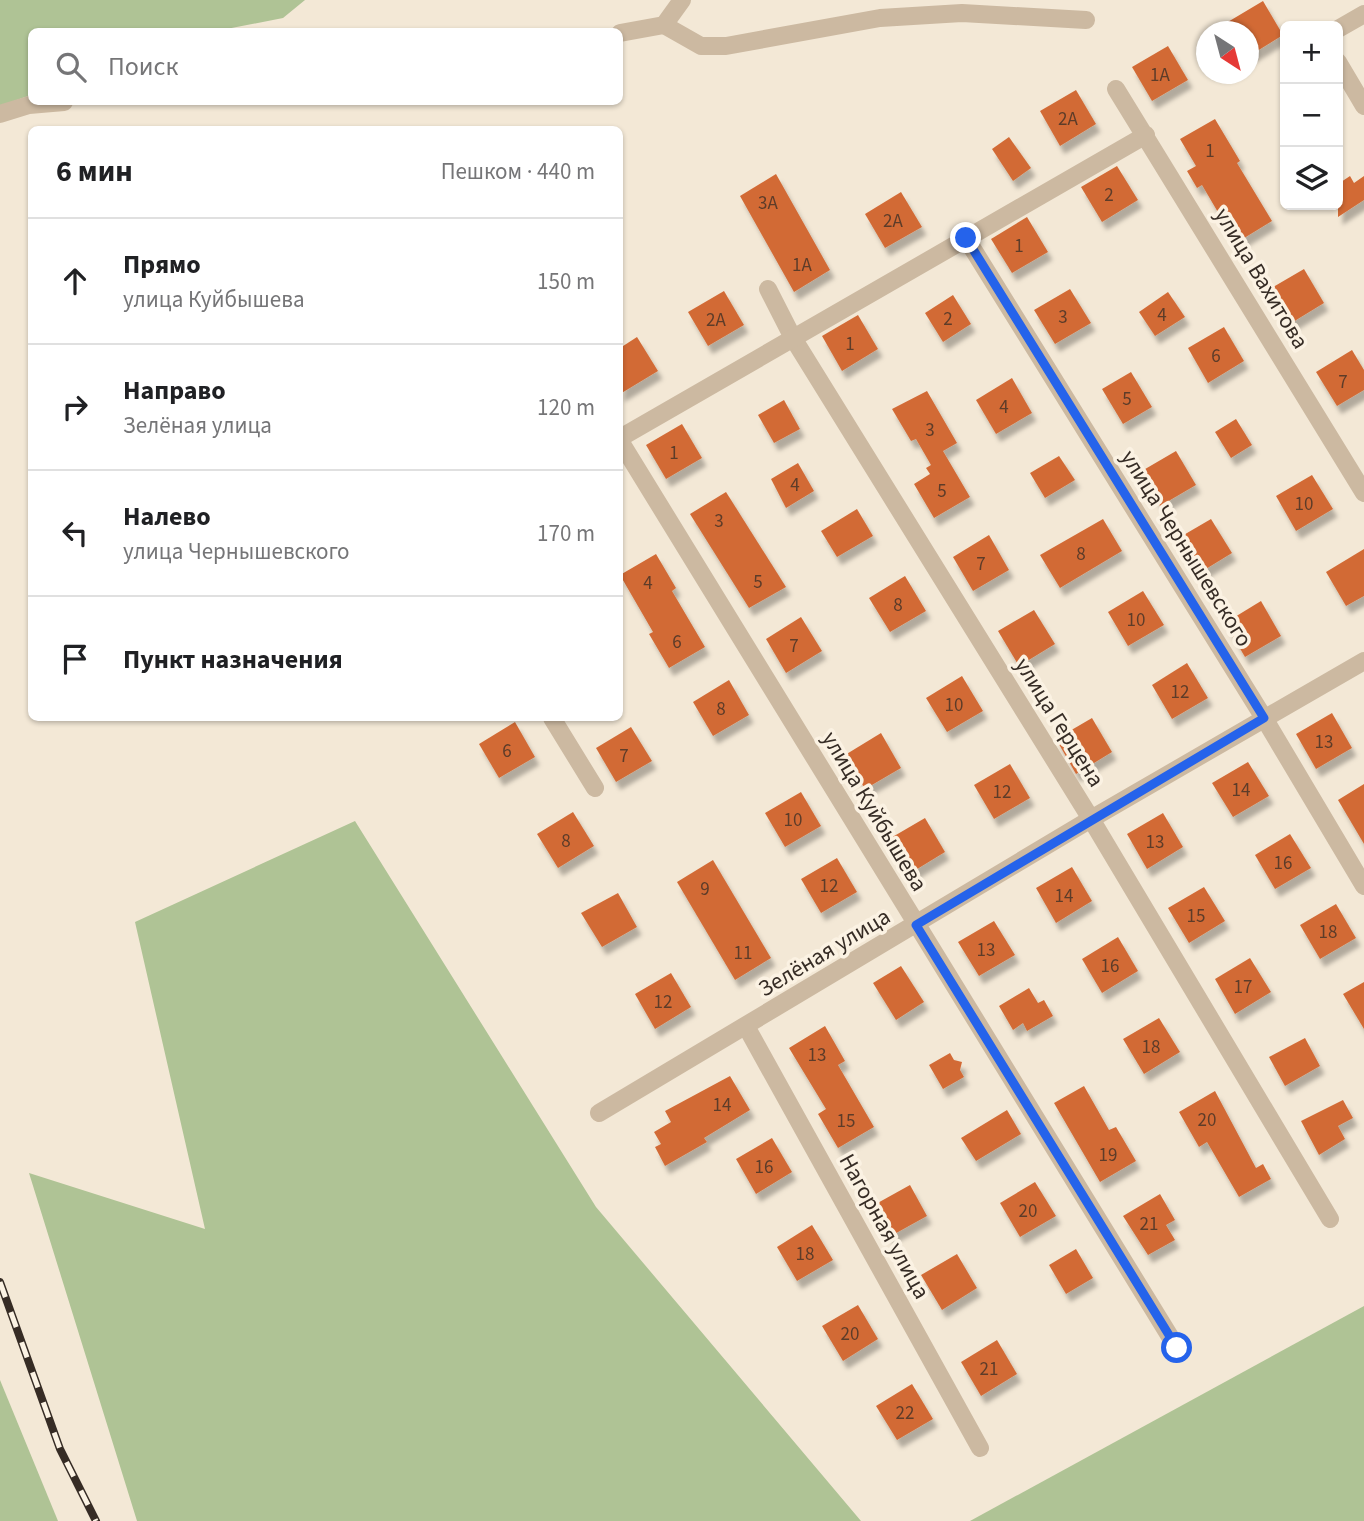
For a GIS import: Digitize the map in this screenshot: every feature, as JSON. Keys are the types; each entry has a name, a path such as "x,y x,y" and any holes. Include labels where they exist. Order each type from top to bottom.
{"street":[{"path":"664,25 682,0"},
{"path":"623,32 664,25 701,46 726,46 880,18 962,13 1086,20"},
{"path":"1343,26 1364,13"},
{"path":"1343,70 1364,106"},
{"name":"улица Вахитова","path":"1116,89 1364,493"},
{"path":"0,114 38,105"},
{"path":"623,438 1146,135"},
{"name":"улица Чернышевского","path":"966,238 1264,718 1364,886"},
{"name":"улица Герцена","path":"768,289 793,338 1091,819 1331,1219"},
{"name":"улица Куйбышева","path":"623,445 1177,1348"},
{"name":"Зелёная улица","path":"599,1113 747,1028 1091,819 1364,662"},
{"path":"554,721 594,788"},
{"name":"Нагорная улица","path":"747,1028 981,1448"}],"green space":[{"path":"0,0 305,0 283,18 231,28 28,28 28,96 0,106"},
{"path":"355,821 596,1207 861,1521 137,1521 29,1173 205,1229 135,922"},
{"path":"1364,1306 1364,1521 970,1521"},
{"path":"0,1380 58,1521 0,1521"}],"building":[{"path":"1263,1 1280,30 1280,37 1259,50 1259,21 1229,21"},
{"path":"1168,46 1188,80 1152,101 1132,67"},
{"path":"1076,90 1096,124 1060,146 1040,111"},
{"path":"1215,119 1240,161 1237,163 1272,221 1236,243 1202,185 1197,188 1187,171 1196,166 1180,139"},
{"path":"1009,137 1031,168 1013,181 992,149"},
{"path":"1117,166 1138,200 1102,222 1081,187"},
{"path":"776,174 830,270 794,292 740,196"},
{"path":"1350,176 1354,183 1364,176 1364,200 1338,217 1338,210 1343,210 1343,181"},
{"path":"901,192 922,227 885,248 865,214"},
{"path":"1027,217 1048,252 1012,273 991,239"},
{"path":"1304,269 1324,303 1288,325 1268,290"},
{"path":"1070,289 1091,323 1055,344 1034,310"},
{"path":"724,291 744,325 708,346 688,312"},
{"path":"1168,292 1185,317 1155,336 1139,312"},
{"path":"953,295 971,324 943,342 925,313"},
{"path":"858,315 878,349 842,371 822,336"},
{"path":"1224,327 1244,361 1208,383 1188,348"},
{"path":"637,337 658,371 623,392 623,346"},
{"path":"1352,350 1364,370 1364,390 1337,406 1316,372"},
{"path":"1131,372 1152,407 1123,424 1102,389"},
{"path":"1012,378 1032,413 996,434 976,400"},
{"path":"927,391 957,443 943,451 970,497 934,518 914,484 930,474 926,468 931,465 916,439 911,441 892,409"},
{"path":"784,400 800,429 774,443 758,415"},
{"path":"1236,419 1252,445 1231,458 1215,432"},
{"path":"682,424 702,458 666,479 646,445"},
{"path":"1176,451 1196,485 1160,506 1140,472"},
{"path":"1059,456 1075,480 1045,498 1030,473"},
{"path":"798,463 814,491 786,508 771,479"},
{"path":"1312,475 1333,509 1296,531 1276,496"},
{"path":"726,492 786,587 749,608 690,514"},
{"path":"857,509 873,536 837,557 821,531"},
{"path":"1103,519 1122,551 1060,588 1040,555"},
{"path":"1211,519 1232,553 1196,575 1175,540"},
{"path":"989,535 1009,570 973,591 953,557"},
{"path":"1364,549 1364,596 1346,606 1326,572"},
{"path":"656,554 676,588 672,591 705,647 669,668 649,634 653,632 623,580 623,573"},
{"path":"905,576 926,611 890,632 869,598"},
{"path":"1143,591 1164,625 1128,646 1108,612"},
{"path":"1261,601 1281,636 1245,657 1225,623"},
{"path":"1034,610 1055,644 1019,666 998,631"},
{"path":"801,617 822,651 786,673 766,639"},
{"path":"1187,663 1208,698 1172,719 1152,685"},
{"path":"962,676 983,711 947,732 926,698"},
{"path":"729,680 749,715 713,736 693,702"},
{"path":"1332,713 1352,748 1316,769 1296,734"},
{"path":"1092,718 1112,752 1076,774 1056,739"},
{"path":"515,722 535,757 499,778 479,744"},
{"path":"631,727 652,761 616,782 596,748"},
{"path":"881,733 901,768 865,789 845,755"},
{"path":"1248,762 1269,796 1233,817 1212,783"},
{"path":"1010,764 1030,798 994,819 974,785"},
{"path":"1364,784 1364,844 1338,800"},
{"path":"801,792 821,826 785,847 765,813"},
{"path":"573,812 594,846 558,868 537,834"},
{"path":"1163,813 1183,847 1147,869 1127,834"},
{"path":"925,818 945,852 909,874 889,839"},
{"path":"1290,834 1311,868 1275,889 1255,855"},
{"path":"837,858 857,892 821,913 801,879"},
{"path":"713,860 771,958 735,980 677,882"},
{"path":"1072,867 1092,901 1056,923 1036,888"},
{"path":"1204,887 1225,921 1189,943 1168,908"},
{"path":"618,893 637,927 602,947 581,913"},
{"path":"1336,904 1356,938 1320,959 1300,925"},
{"path":"994,921 1015,955 979,976 958,942"},
{"path":"1118,937 1138,971 1102,993 1082,959"},
{"path":"1250,958 1271,992 1235,1014 1215,979"},
{"path":"901,966 924,1002 896,1020 873,983"},
{"path":"671,973 691,1007 655,1029 635,994"},
{"path":"1364,982 1364,1029 1343,994"},
{"path":"1029,988 1038,1003 1044,1000 1053,1016 1027,1031 1023,1023 1013,1030 999,1006"},
{"path":"1159,1018 1180,1052 1144,1074 1123,1039"},
{"path":"825,1026 845,1061 838,1065 874,1127 838,1148 818,1114 826,1109 789,1048"},
{"path":"1305,1038 1320,1066 1285,1086 1269,1057"},
{"path":"950,1053 954,1060 962,1062 960,1070 964,1077 943,1089 929,1065"},
{"path":"730,1076 750,1110 704,1138 707,1142 665,1166 655,1147 661,1144 654,1132 671,1122 665,1111"},
{"path":"1084,1086 1109,1130 1116,1127 1136,1161 1100,1182 1054,1103"},
{"path":"1215,1091 1256,1168 1263,1164 1271,1179 1239,1197 1207,1142 1199,1147 1179,1112"},
{"path":"1343,1100 1353,1118 1338,1126 1345,1139 1319,1155 1301,1121"},
{"path":"1007,1110 1021,1134 976,1161 961,1138"},
{"path":"772,1138 792,1172 756,1194 736,1159"},
{"path":"1035,1182 1056,1216 1020,1237 1000,1203"},
{"path":"910,1185 927,1216 889,1237 874,1205"},
{"path":"1160,1194 1175,1220 1166,1225 1175,1240 1148,1255 1123,1216"},
{"path":"812,1225 833,1260 797,1281 777,1247"},
{"path":"1076,1249 1093,1278 1066,1294 1049,1265"},
{"path":"957,1254 977,1288 942,1310 921,1275"},
{"path":"858,1305 878,1339 843,1361 822,1326"},
{"path":"997,1340 1017,1374 981,1396 961,1362"},
{"path":"912,1384 933,1419 897,1440 876,1406"}],"railway":[{"path":"0,1282 60,1449 96,1521"}],"route":[{"path":"966,238 1264,718 916,925 1177,1348"}]}
